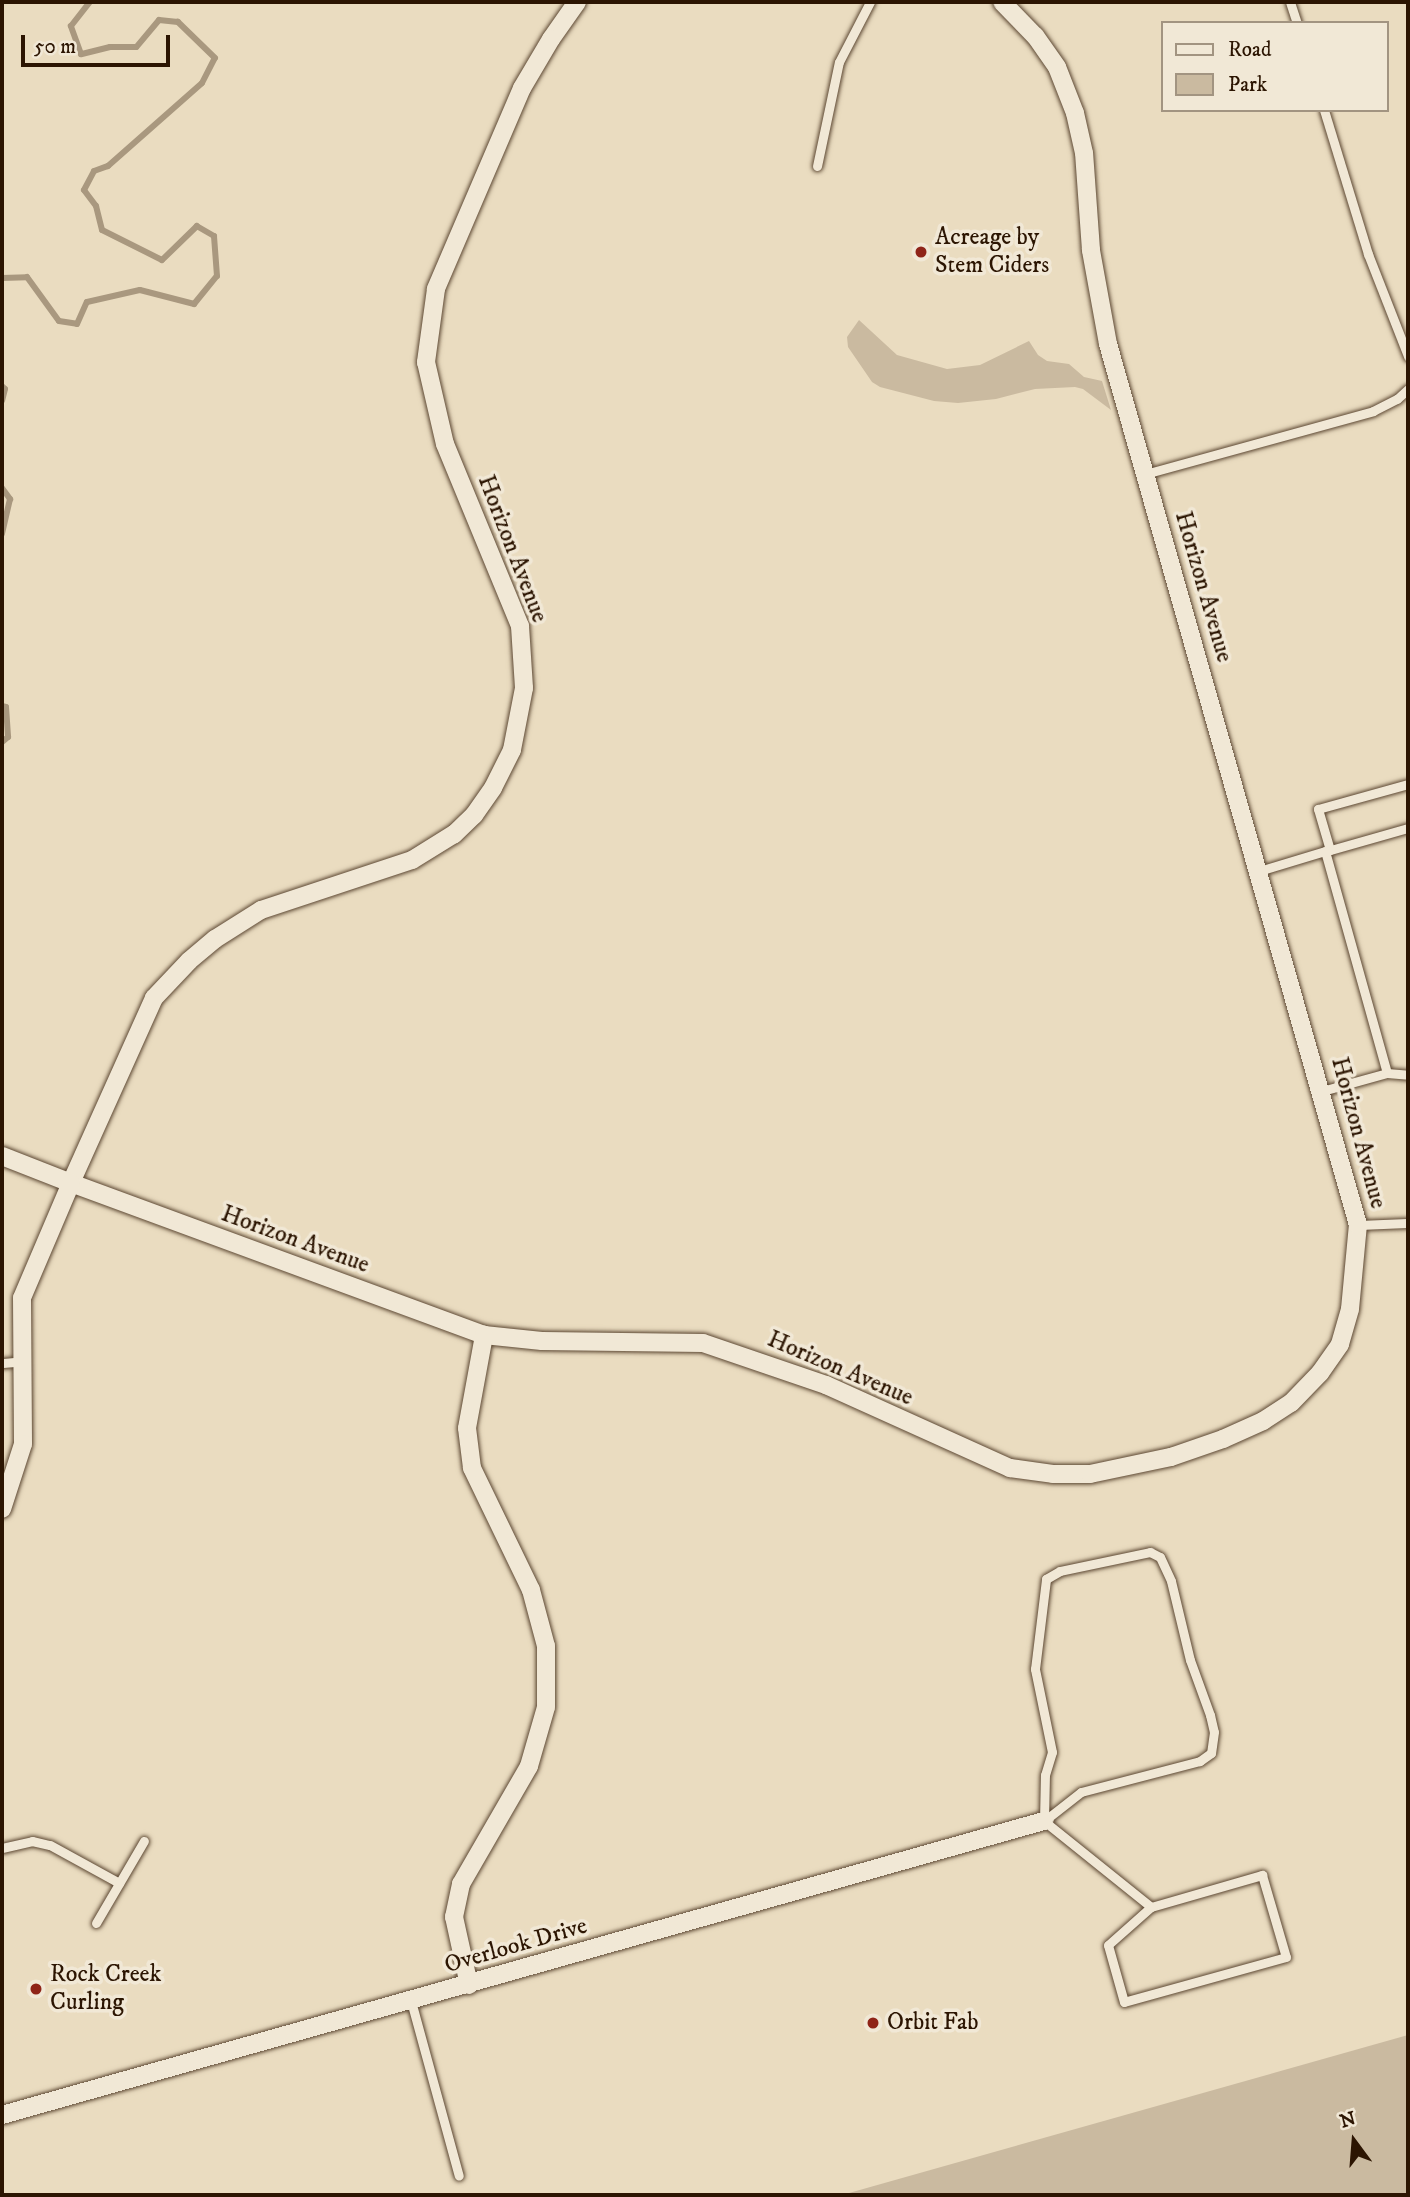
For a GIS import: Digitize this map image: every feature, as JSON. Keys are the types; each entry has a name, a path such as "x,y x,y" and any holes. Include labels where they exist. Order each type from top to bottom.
{"street":[{"name":"Horizon Avenue","path":"71,1182 154,998 189,961 215,939 261,910 412,860 454,834 474,815 493,788 512,750 524,688 520,626 445,444 426,362 436,289 522,88 577,2"},
{"name":"Horizon Avenue","path":"2,1156 484,1335 542,1340 703,1343 826,1385 1010,1468 1053,1474 1090,1474 1171,1457 1223,1439 1263,1421 1291,1403 1320,1373 1340,1344 1350,1309 1358,1226 1098,305 1084,153 1075,113 1057,67 1035,36 1002,2"},
{"path":"2,1509 23,1444 22,1298 71,1182"},
{"path":"469,1984 454,1917 461,1884 529,1766 546,1707 546,1646 531,1590 472,1468 467,1428 484,1335"},
{"name":"Overlook Drive","path":"2,2115 1044,1821"}],"lane":[{"path":"817,166 839,62 870,2"},
{"path":"1290,2 1296,21"},
{"path":"1325,112 1368,254 1408,356"},
{"path":"1145,474 1373,411 1397,399 1408,388"},
{"path":"1387,1073 1318,809 1408,784"},
{"path":"1259,871 1408,828"},
{"path":"1322,1091 1387,1073 1408,1075"},
{"path":"1358,1226 1408,1223"},
{"path":"2,1363 24,1361"},
{"path":"1150,1552 1160,1557 1171,1581 1190,1660 1210,1716 1213,1732 1211,1754 1200,1761 1081,1792 1044,1821 1045,1775 1052,1752 1035,1669 1046,1579 1060,1571 1150,1552"},
{"path":"1044,1821 1151,1907"},
{"path":"2,1848 32,1840 50,1845 118,1883"},
{"path":"96,1923 144,1841"},
{"path":"1262,1875 1286,1957 1124,2002 1108,1945 1151,1907 1262,1875"},
{"path":"411,2001 459,2176"}],"green space":[{"path":"859,320 897,355 947,369 980,365 1029,341 1038,355 1047,361 1069,364 1084,377 1102,381 1111,410 1083,389 1075,387 1035,389 996,399 958,403 934,401 880,387 872,382 848,347 847,337"},
{"path":"1408,2035 1408,2195 842,2195"}],"waterway":[{"path":"2,278 27,277 59,321 77,324 87,302 140,290 194,304 217,276 214,236 197,226 162,260 102,230 96,206 84,190 94,171 108,166 202,83 215,58 178,22 159,20 136,47 110,47 81,54 71,26 90,2"},
{"path":"2,386 5,389 2,401"},
{"path":"2,488 10,499 2,534"},
{"path":"2,706 6,707 8,737 2,742"}],"place":[{"name":"Acreage by Stem Ciders","path":"921,252"},
{"name":"Rock Creek Curling","path":"36,1989"},
{"name":"Orbit Fab","path":"873,2023"}]}
